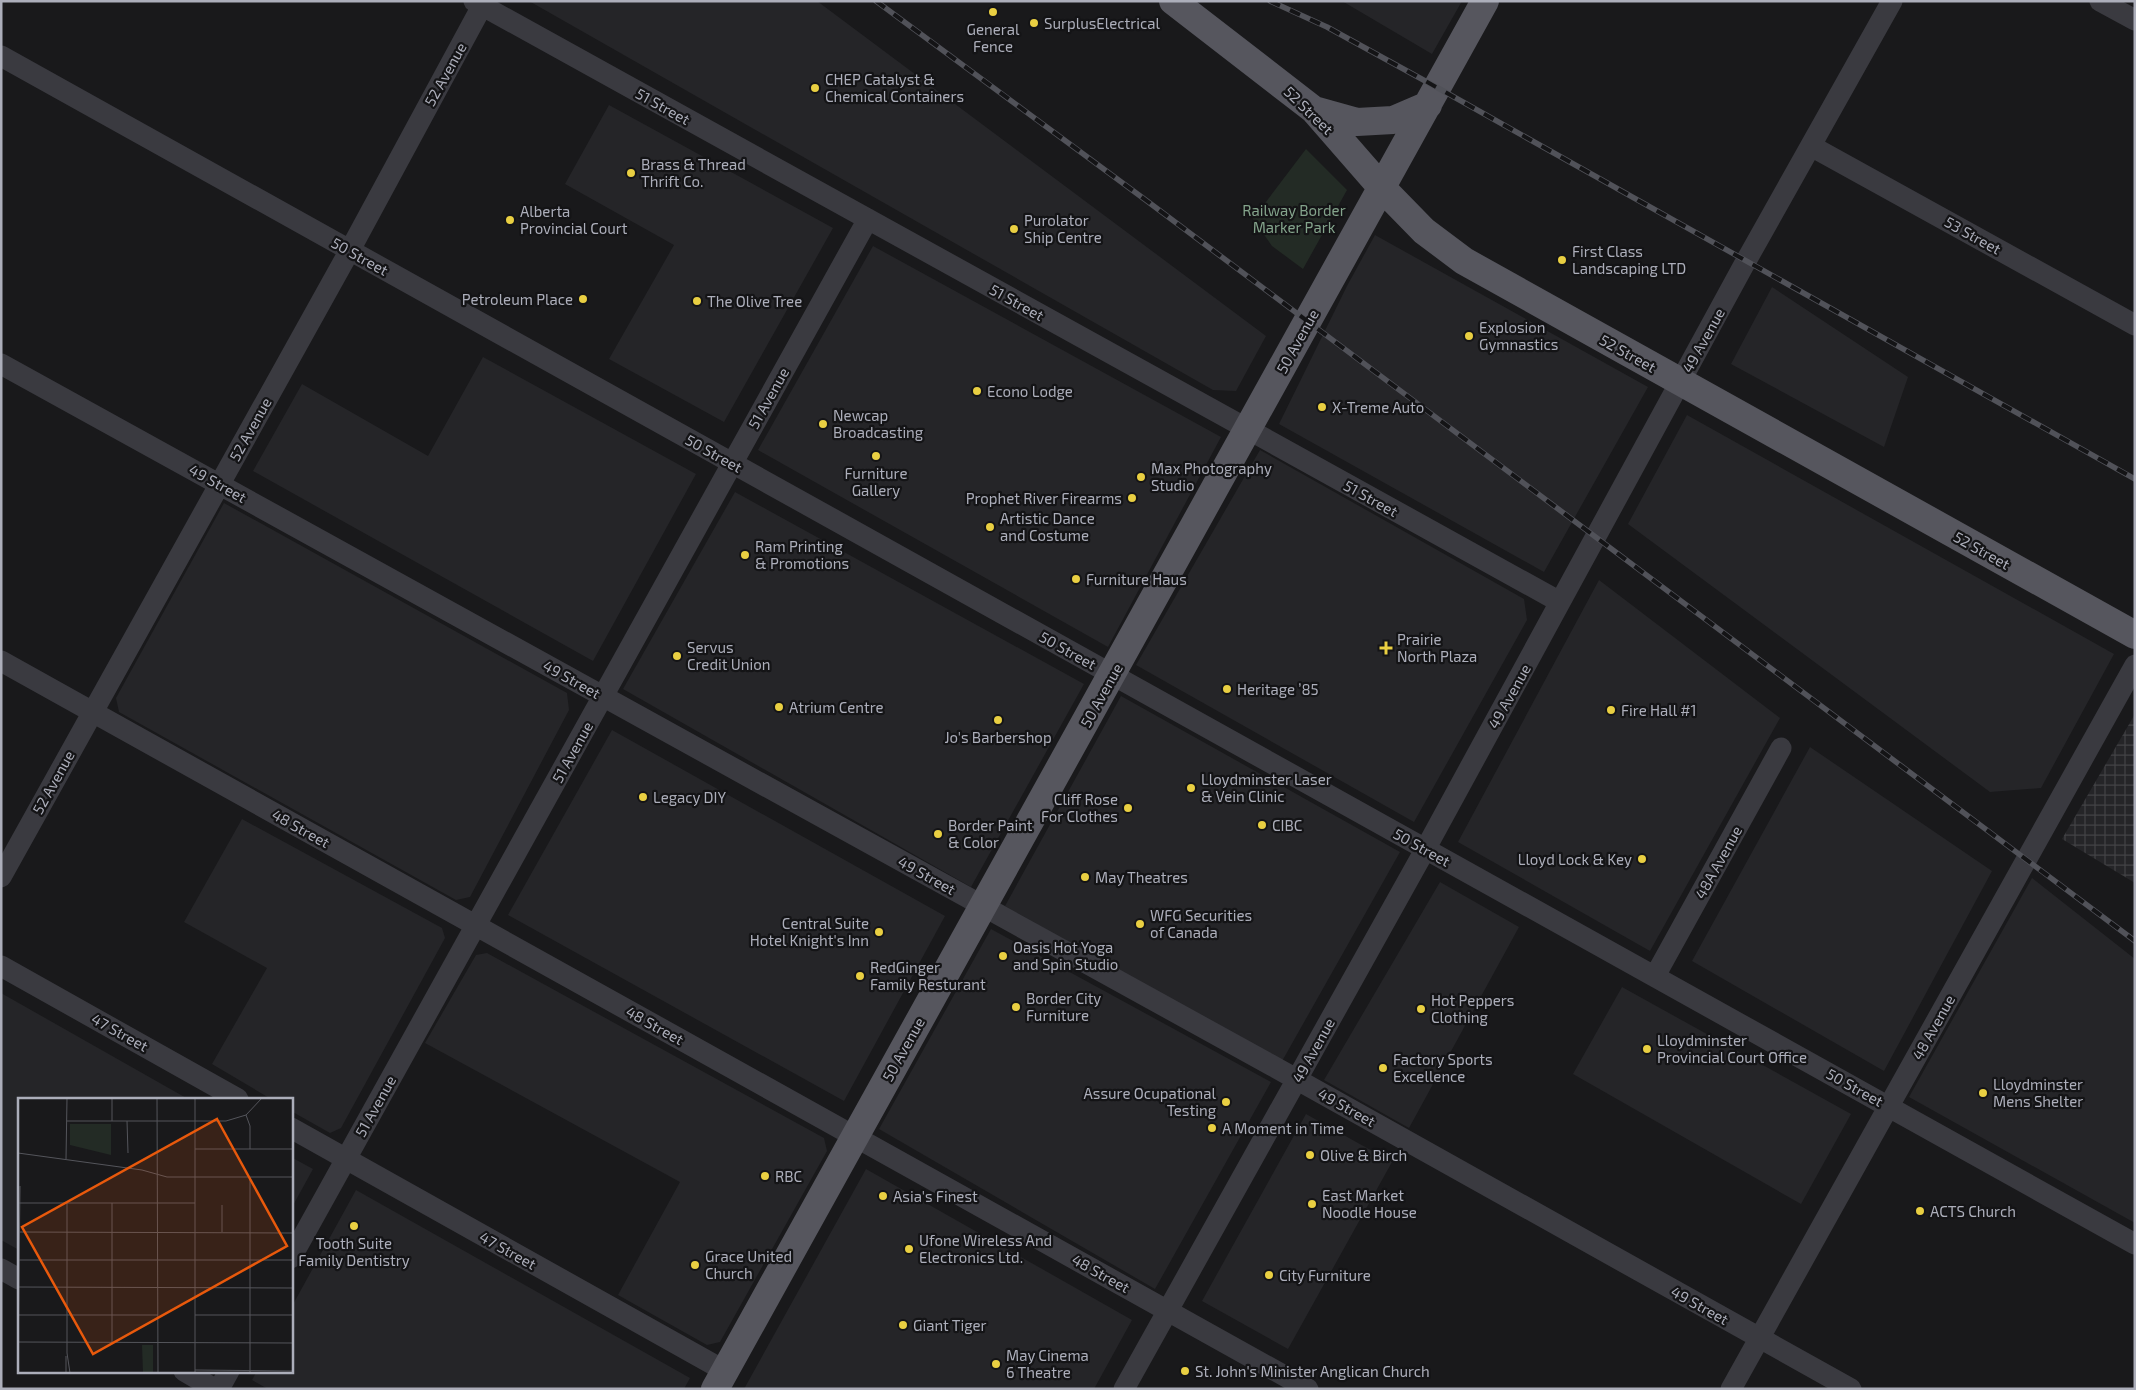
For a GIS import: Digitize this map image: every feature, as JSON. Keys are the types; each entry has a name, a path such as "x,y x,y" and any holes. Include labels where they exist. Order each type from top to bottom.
{"main road":[{"name":"52 Street","path":"1172,1 1314,110 1382,188 1424,231 1464,261 2135,635"},
{"name":"50 Avenue","path":"720,1380 1485,1"},
{"path":"1314,110 1357,122 1393,120 1428,106"}],"street":[{"name":"49 Avenue","path":"1124,1389 1426,848 1746,261 1892,1"},
{"path":"2100,1 2135,20"},
{"name":"51 Street","path":"478,4 1560,602"},
{"name":"52 Avenue","path":"1,876 350,250 478,4"},
{"name":"50 Street","path":"1,56 2135,1244"},
{"name":"53 Street","path":"1811,146 2135,325"},
{"name":"51 Avenue","path":"292,1256 868,219"},
{"name":"49 Street","path":"1,364 1297,1080 1850,1389"},
{"name":"48 Street","path":"1,662 1308,1389"},
{"name":"48 Avenue","path":"1731,1389 2135,665"},
{"name":"48A Avenue","path":"1655,976 1781,748"},
{"name":"47 Street","path":"1,966 236,1098"},
{"name":"47 Street","path":"292,1129 720,1380"},
{"path":"1,1269 18,1278"},
{"path":"186,1372 217,1389 228,1372"}],"shaded area":[{"path":"529,1 817,1 1266,336 1236,391 1213,390"},
{"path":"1342,1 1462,1 1432,54"},
{"path":"609,105 833,228 724,422 609,359 674,245 565,184"},
{"path":"1375,235 1648,387 1544,572 1279,424 1347,286"},
{"path":"873,246 1221,437 1108,647 758,450"},
{"path":"1772,287 1908,377 1884,447 1731,364"},
{"path":"483,357 696,474 593,661 253,471 302,384 428,456"},
{"path":"1687,415 2114,654 2041,788 1990,792 1628,524"},
{"name":"Prairie North Plaza","path":"1260,450 1524,599 1527,620 1414,822 1136,665"},
{"path":"735,492 1084,684 971,887 623,689"},
{"path":"224,503 567,693 569,710 470,897 456,900 119,712 116,698"},
{"path":"1599,580 1780,718 1650,951 1458,842"},
{"path":"1121,696 1400,852 1281,1063 1005,906"},
{"path":"2135,714 2135,883 2062,839"},
{"path":"612,730 945,916 844,1101 508,915"},
{"path":"1810,747 1992,871 1884,1071 1692,961"},
{"path":"242,819 442,928 445,938 341,1128 330,1133 292,1112 292,1098 269,1098 212,1064 267,968 184,922"},
{"path":"2032,878 2135,959 2135,1223 1909,1097"},
{"path":"1440,882 1519,927 1409,1128 1324,1080"},
{"path":"991,929 1271,1082 1155,1289 879,1129"},
{"path":"487,953 824,1138 827,1151 720,1342 707,1345 618,1295 680,1182 425,1043 476,955"},
{"path":"1622,987 1851,1114 1801,1204 1573,1074"},
{"path":"1,993 186,1098 18,1098 18,1249 1,1240"},
{"path":"1306,1114 1392,1162 1288,1349 1202,1301"},
{"path":"292,1158 313,1169 292,1207"},
{"path":"866,1169 1132,1320 1094,1389 744,1389"},
{"path":"356,1190 690,1378 684,1389 268,1389 252,1380 256,1372 292,1372 292,1306"}],"green space":[{"name":"Railway Border Marker Park","path":"1306,149 1347,190 1303,269 1272,246 1253,219"}],"railway":[{"path":"876,1 1147,201 2135,941"},
{"path":"1270,1 1327,27 1438,88 2135,479"}],"place":[{"name":"General Fence","path":"993,12"},
{"name":"SurplusElectrical","path":"1034,23"},
{"name":"CHEP Catalyst & Chemical Containers","path":"815,88"},
{"name":"Brass & Thread Thrift Co.","path":"631,173"},
{"name":"Alberta Provincial Court","path":"510,220"},
{"name":"Purolator Ship Centre","path":"1014,229"},
{"name":"First Class Landscaping LTD","path":"1562,260"},
{"name":"Petroleum Place","path":"583,299"},
{"name":"The Olive Tree","path":"697,301"},
{"name":"Explosion Gymnastics","path":"1469,336"},
{"name":"Econo Lodge","path":"977,391"},
{"name":"X-Treme Auto","path":"1322,407"},
{"name":"Newcap Broadcasting","path":"823,424"},
{"name":"Furniture Gallery","path":"876,456"},
{"name":"Max Photography Studio","path":"1141,477"},
{"name":"Prophet River Firearms","path":"1132,498"},
{"name":"Artistic Dance and Costume","path":"990,527"},
{"name":"Ram Printing & Promotions","path":"745,555"},
{"name":"Furniture Haus","path":"1076,579"},
{"name":"Prairie North Plaza","path":"1386,648"},
{"name":"Servus Credit Union","path":"677,656"},
{"name":"Heritage ’85","path":"1227,689"},
{"name":"Atrium Centre","path":"779,707"},
{"name":"Fire Hall #1","path":"1611,710"},
{"name":"Jo's Barbershop","path":"998,720"},
{"name":"Lloydminster Laser & Vein Clinic","path":"1191,788"},
{"name":"Legacy DIY","path":"643,797"},
{"name":"Cliff Rose For Clothes","path":"1128,808"},
{"name":"CIBC","path":"1262,825"},
{"name":"Border Paint & Color","path":"938,834"},
{"name":"Lloyd Lock & Key","path":"1642,859"},
{"name":"May Theatres","path":"1085,877"},
{"name":"WFG Securities of Canada","path":"1140,924"},
{"name":"Central Suite Hotel Knight's Inn","path":"879,932"},
{"name":"Oasis Hot Yoga and Spin Studio","path":"1003,956"},
{"name":"RedGinger Family Resturant","path":"860,976"},
{"name":"Border City Furniture","path":"1016,1007"},
{"name":"Hot Peppers Clothing","path":"1421,1009"},
{"name":"Lloydminster Provincial Court Office","path":"1647,1049"},
{"name":"Factory Sports Excellence","path":"1383,1068"},
{"name":"Lloydminster Mens Shelter","path":"1983,1093"},
{"name":"Assure Ocupational Testing","path":"1226,1102"},
{"name":"A Moment in Time","path":"1212,1128"},
{"name":"Olive & Birch","path":"1310,1155"},
{"name":"RBC","path":"765,1176"},
{"name":"Asia's Finest","path":"883,1196"},
{"name":"East Market Noodle House","path":"1312,1204"},
{"name":"ACTS Church","path":"1920,1211"},
{"name":"Tooth Suite Family Dentistry","path":"354,1226"},
{"name":"Ufone Wireless And Electronics Ltd.","path":"909,1249"},
{"name":"Grace United Church","path":"695,1265"},
{"name":"City Furniture","path":"1269,1275"},
{"name":"Giant Tiger","path":"903,1325"},
{"name":"May Cinema 6 Theatre","path":"996,1364"},
{"name":"St. John's Minister Anglican Church","path":"1185,1371"}]}
